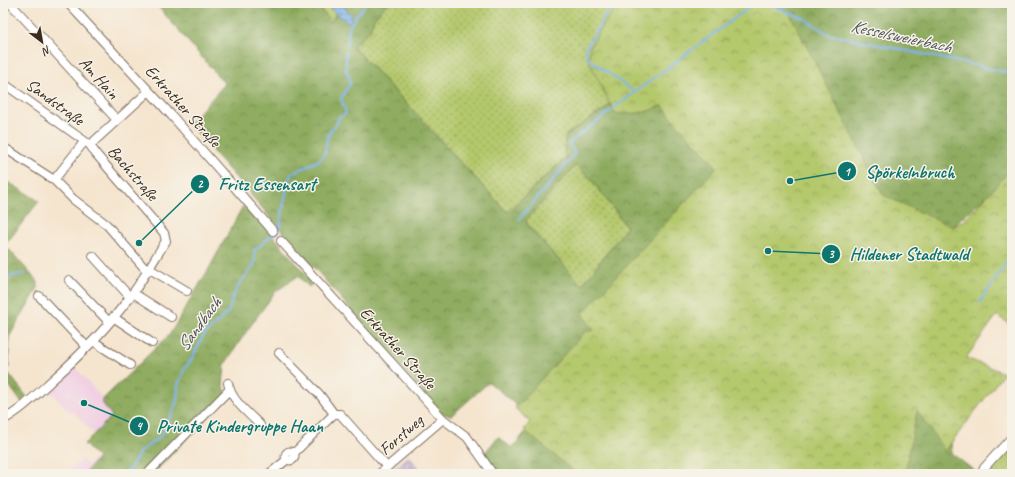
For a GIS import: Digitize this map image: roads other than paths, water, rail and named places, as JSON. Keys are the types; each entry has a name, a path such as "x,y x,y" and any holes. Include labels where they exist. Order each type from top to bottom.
{"street":[{"name":"Am Hain","path":"10,3 117,120"},
{"name":"Erkrather Straße","path":"68,3 149,91 272,231"},
{"name":"Sandstraße","path":"3,83 87,143"},
{"name":"Bachstraße","path":"3,420 23,407 74,361 90,344 131,295 166,241 164,232 87,143 117,120 149,91"},
{"path":"54,180 87,143"},
{"path":"3,146 54,180 73,199 107,225 148,270 187,291"},
{"name":"Erkrather Straße","path":"281,241 443,419 467,437 493,474"},
{"path":"93,256 131,295 171,317"},
{"path":"69,280 111,320 152,343"},
{"path":"40,296 90,344 130,365"},
{"path":"279,354 320,395 334,414"},
{"path":"148,474 228,386 237,401 260,424"},
{"path":"294,453 334,414 340,414 387,468"},
{"name":"Forstweg","path":"379,474 443,419"},
{"path":"982,473 984,468 1012,437"},
{"path":"269,474 284,462"}],"water":[{"path":"327,3 344,3 346,9 353,17 348,23 329,7"}],"waterway":[{"name":"Sandbach","path":"347,45 350,25 365,3"},
{"name":"Kesselsweierbach","path":"519,219 575,154 569,143 635,92 587,58 586,48 613,3"},
{"path":"635,92 755,3"},
{"name":"Kesselsweierbach","path":"765,3 803,18 828,34 1006,72 1012,67"},
{"name":"Sandbach","path":"125,474 140,452 161,436 174,409 178,385 184,370 193,357 203,336 229,311 233,296 238,286 254,265 254,250 277,232 280,226 288,181 292,173 316,162 322,157 325,153 327,138 330,131 337,124 338,118 346,113 341,98 350,84 349,76 346,71 346,52"},
{"path":"980,302 1012,254"},
{"path":"3,289 7,285 8,278 14,275 25,274"}],"place":[{"name":"Spörkelnbruch","path":"790,181"},
{"name":"Fritz Essensart","path":"139,243"},
{"name":"Hildener Stadtwald","path":"768,251"},
{"name":"Private Kindergruppe Haan","path":"84,403"}]}
